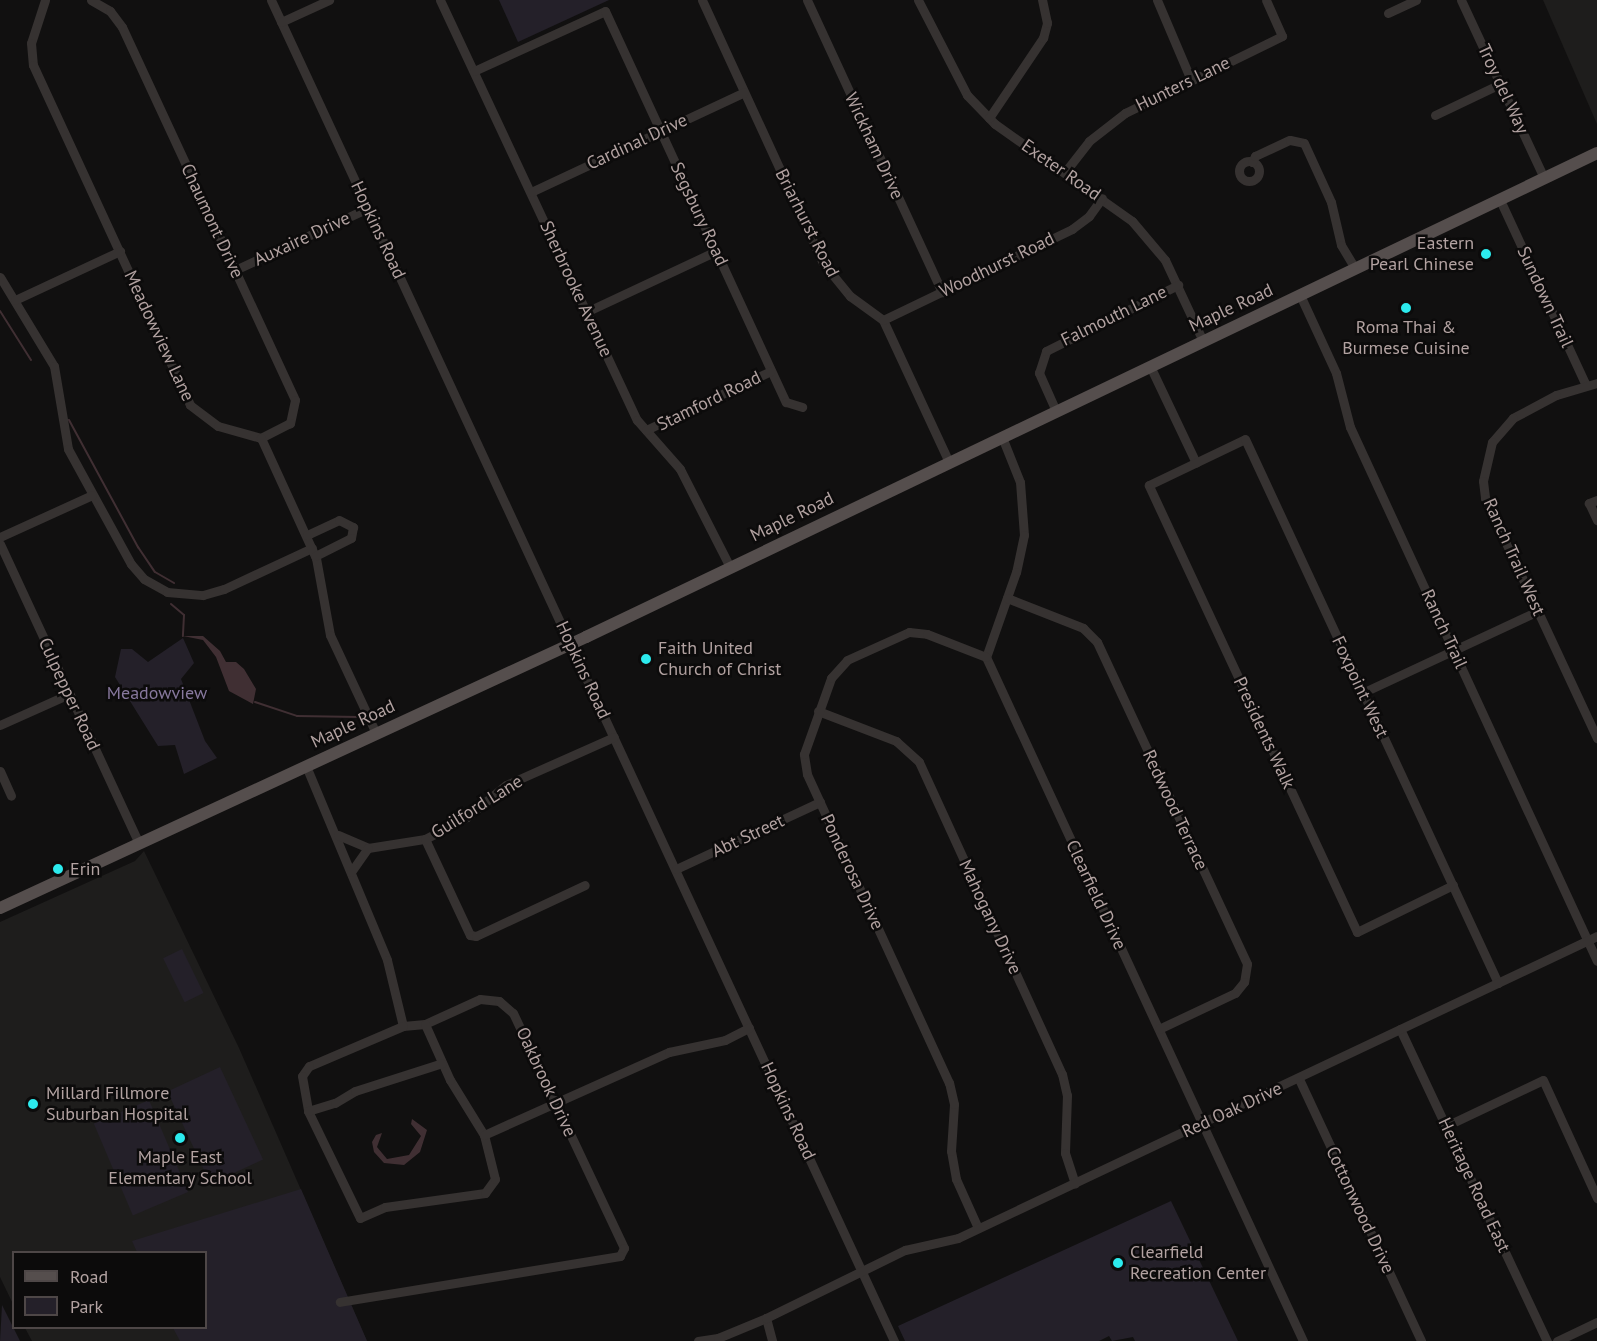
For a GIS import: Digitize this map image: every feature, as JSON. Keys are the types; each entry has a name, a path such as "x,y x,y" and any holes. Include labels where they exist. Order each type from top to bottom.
{"main road":[{"name":"Maple Road","path":"0,908 571,644 1597,153"}],"street":[{"name":"Meadowview Lane","path":"45,0 31,43 31,58 190,405 218,426 261,438"},
{"name":"Chaumont Drive","path":"91,0 110,11 122,27 296,400 290,423 261,438"},
{"name":"Hopkins Road","path":"271,0 894,1341"},
{"path":"281,22 329,0"},
{"name":"Sherbrooke Avenue","path":"440,0 638,420 680,470 730,567"},
{"name":"Briarhurst Road","path":"702,0 829,273 850,296 883,320 949,462"},
{"name":"Wickham Drive","path":"807,0 942,292"},
{"name":"Exeter Road","path":"918,0 958,83 989,118 1102,198 1141,230 1165,260 1203,341"},
{"path":"989,118 1043,39 1047,23 1042,0"},
{"path":"1157,0 1191,80"},
{"name":"Hunters Lane","path":"1065,171 1112,121 1282,36 1266,0"},
{"path":"1388,13 1416,0"},
{"name":"Troy del Way","path":"1461,0 1544,178"},
{"name":"Segsbury Road","path":"474,71 605,10 786,402 802,407"},
{"path":"1435,115 1500,84"},
{"name":"Cardinal Drive","path":"531,192 744,92"},
{"path":"1252,162 1255,156 1290,140 1304,143 1331,202 1341,245 1355,268"},
{"name":"Woodhurst Road","path":"883,320 1072,229 1089,216 1102,198"},
{"name":"Sundown Trail","path":"1500,200 1586,385"},
{"name":"Auxaire Drive","path":"235,270 368,208"},
{"path":"15,300 120,251"},
{"path":"586,312 716,251"},
{"path":"0,278 54,366 63,436 92,495 137,572 152,585 178,595 214,593 351,538 353,527 339,520 307,535"},
{"name":"Falmouth Lane","path":"1056,411 1039,373 1046,351 1178,285"},
{"name":"Ranch Trail","path":"1299,295 1336,373 1350,427 1453,650 1592,939 1597,961"},
{"path":"1150,366 1196,463"},
{"name":"Stamford Road","path":"646,430 771,371"},
{"path":"1586,385 1597,383"},
{"name":"Ranch Trail West","path":"1586,385 1549,398 1513,418 1497,435 1484,463 1485,498 1597,738"},
{"path":"986,657 1021,553 1025,516 1020,482 1002,437"},
{"path":"261,438 307,535 313,552 330,635 376,733"},
{"name":"Foxpoint West","path":"1196,463 1245,439 1498,983"},
{"name":"Presidents Walk","path":"1196,463 1149,486 1357,932 1453,885"},
{"path":"0,537 92,495"},
{"path":"1597,500 1589,503 1597,520"},
{"name":"Culpepper Road","path":"0,544 139,843"},
{"name":"Redwood Terrace","path":"1007,598 1083,628 1097,642 1247,964 1244,982 1235,993 1159,1029"},
{"path":"1362,693 1538,611"},
{"name":"Ponderosa Drive","path":"978,1228 956,1179 951,1151 954,1104 949,1083 804,763 818,711 831,678 840,666 896,635 927,633 986,657"},
{"name":"Clearfield Drive","path":"986,657 1303,1341"},
{"path":"0,725 69,694"},
{"name":"Mahogany Drive","path":"818,711 896,741 919,762 1062,1074 1067,1095 1065,1153 1075,1183"},
{"name":"Guilford Lane","path":"368,848 425,839 467,817 506,785 614,737"},
{"path":"306,766 338,835 391,972 403,1026"},
{"path":"0,771 12,796"},
{"name":"Abt Street","path":"676,869 820,802"},
{"path":"338,835 368,848 351,872"},
{"path":"425,839 470,935 476,936 585,885"},
{"name":"Red Oak Drive","path":"698,1341 718,1338 766,1318 905,1250 958,1238 1592,939"},
{"name":"Oakbrook Drive","path":"340,1302 620,1256 624,1248 516,1018 499,1001 480,999 425,1024 403,1026 309,1066 302,1076 309,1111 360,1218 385,1207 485,1193 495,1179 484,1135"},
{"path":"425,1024 441,1063 484,1135 669,1052 725,1040 749,1028"},
{"name":"Heritage Road East","path":"1400,1029 1547,1341"},
{"path":"309,1111 335,1103 355,1091 441,1063"},
{"name":"Cottonwood Drive","path":"1299,1079 1421,1341"},
{"path":"1446,1126 1543,1080 1597,1198"},
{"path":"766,1318 772,1341"},
{"path":"1557,1341 1597,1322"}],"shaded area":[{"path":"1543,0 1597,0 1597,124"},
{"path":"183,636 203,636 220,651 226,662 236,662 244,669 256,689 253,704 229,691 216,657 203,640"},
{"name":"Maple East Elementary School","path":"144,851 239,1048 367,1341 32,1341 26,1329 207,1329 207,1251 12,1251 12,1302 0,1277 0,922 135,861"},
{"path":"412,1119 427,1130 420,1152 404,1165 384,1163 374,1152 372,1142 376,1135 382,1133 377,1147 387,1159 409,1155 421,1136 411,1124"}],"green space":[{"path":"499,0 609,0 518,42"},
{"name":"Meadowview","path":"183,638 194,663 181,679 205,741 217,758 184,774 175,745 158,746 115,677 121,649 132,649 148,662"},
{"path":"182,949 203,993 185,1002 163,958"},
{"path":"220,1067 263,1159 211,1184 167,1092"},
{"path":"149,1100 188,1192 133,1215 94,1123"},
{"path":"301,1189 367,1341 180,1341 174,1329 207,1329 207,1251 137,1251 132,1241"},
{"name":"Clearfield Recreation Center","path":"1171,1201 1238,1341 1135,1341 1133,1337 1112,1341 1109,1336 1099,1341 905,1341 898,1326"},
{"path":"2,1305 20,1341 0,1341"}],"waterway":[{"path":"0,311 31,360"},
{"path":"69,420 138,547 155,572 174,583"},
{"path":"171,604 184,615 183,636"},
{"path":"255,702 297,716 359,717"}],"place":[{"name":"Eastern Pearl Chinese","path":"1486,254"},
{"name":"Roma Thai & Burmese Cuisine","path":"1406,308"},
{"name":"Faith United Church of Christ","path":"646,659"},
{"name":"Erin","path":"58,869"},
{"name":"Millard Fillmore Suburban Hospital","path":"33,1104"},
{"name":"Maple East Elementary School","path":"180,1138"},
{"name":"Clearfield Recreation Center","path":"1118,1263"}]}
